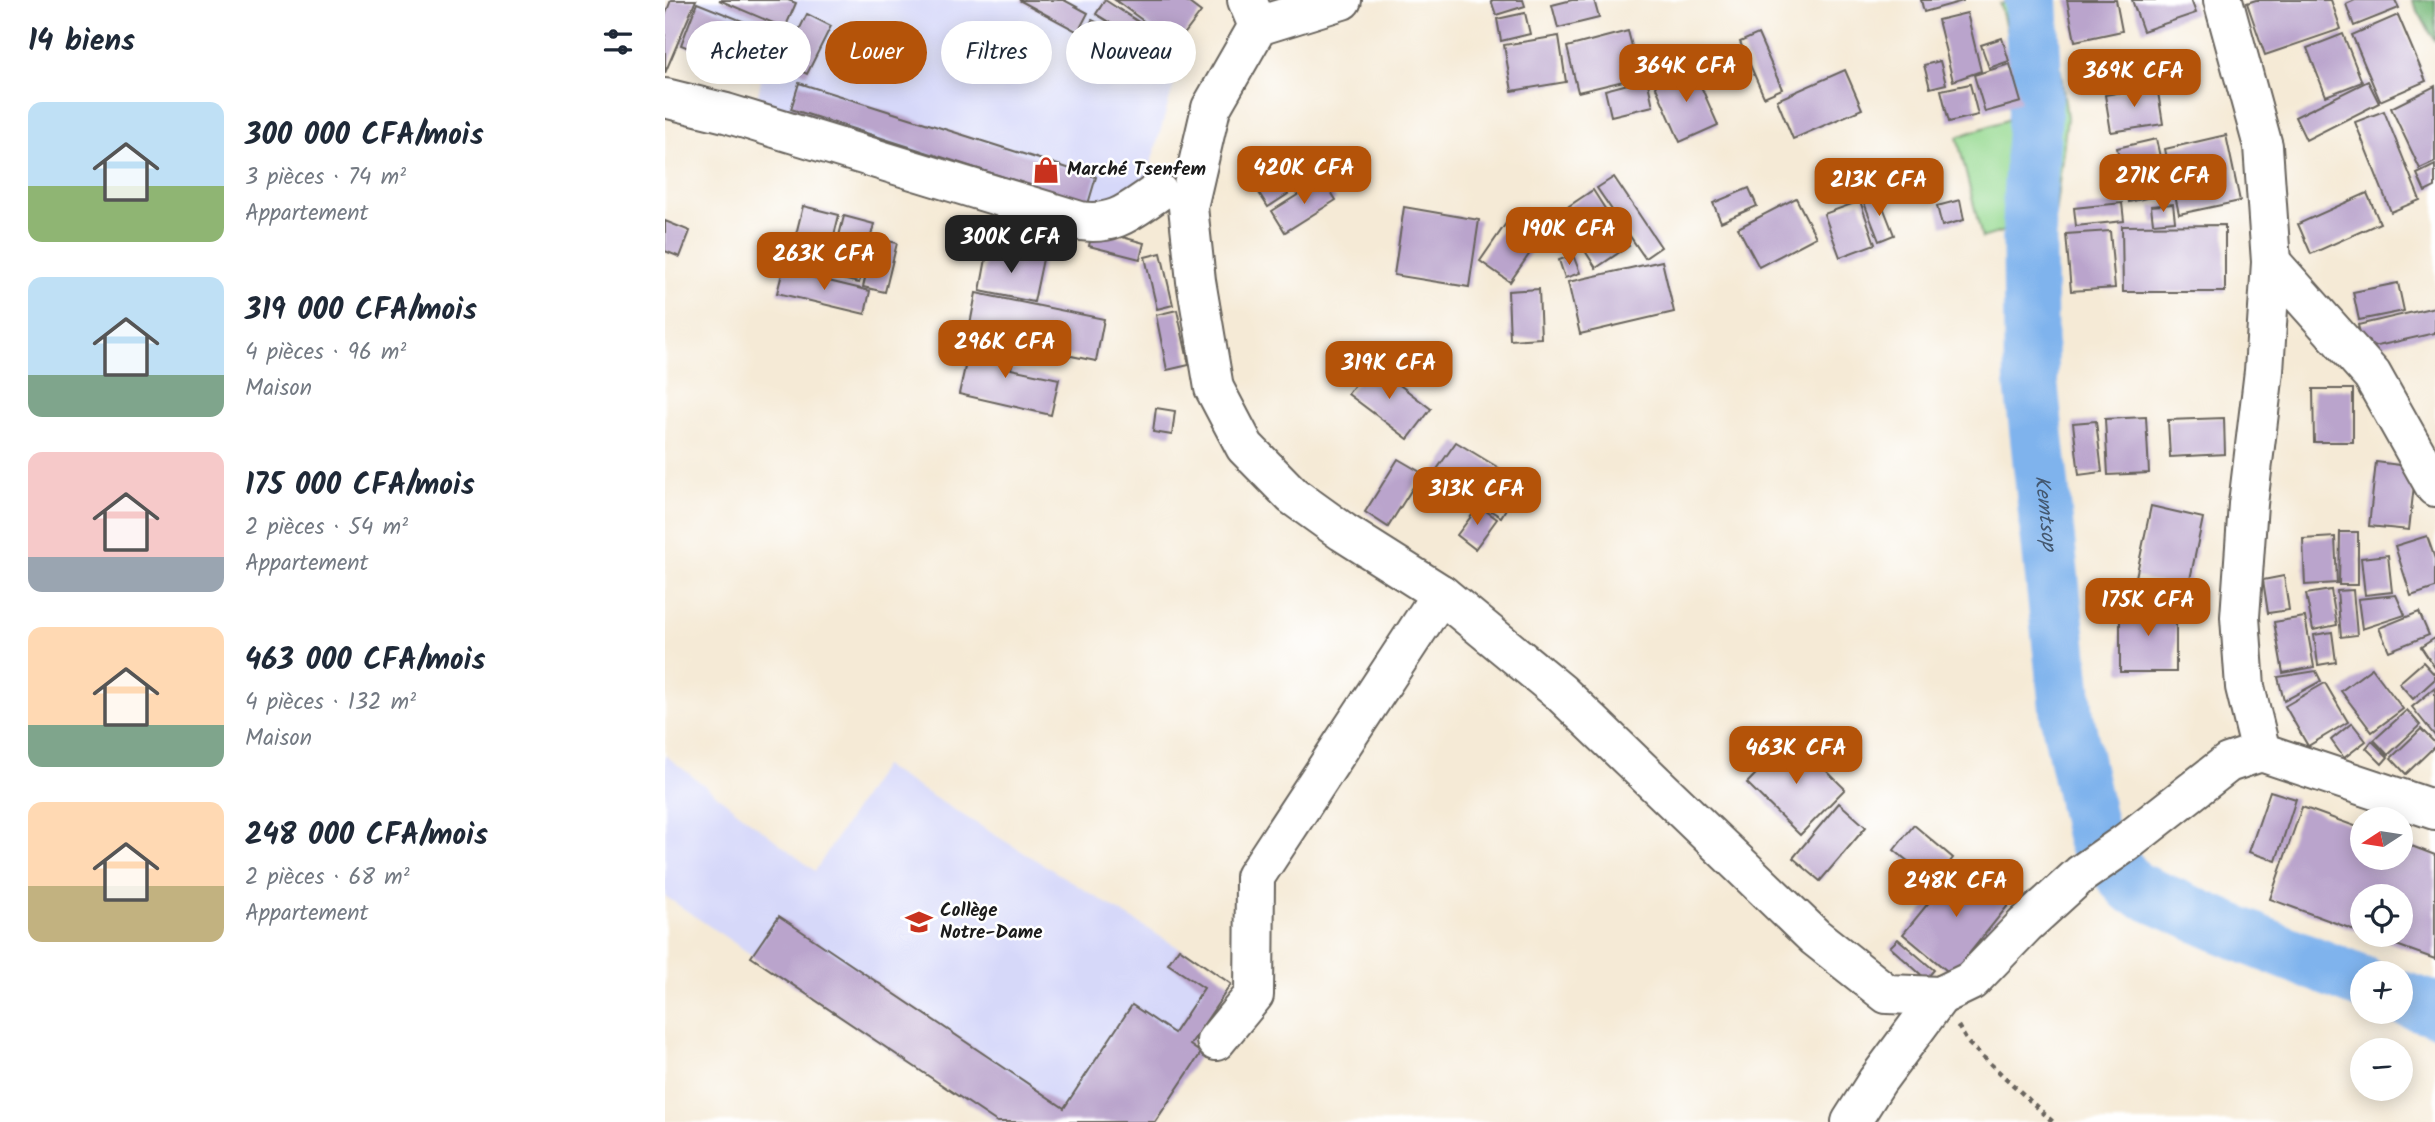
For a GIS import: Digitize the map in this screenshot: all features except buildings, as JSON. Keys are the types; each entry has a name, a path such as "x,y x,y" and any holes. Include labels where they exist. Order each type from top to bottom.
{"street":[{"path":"1342,0 1253,13 1211,108 1188,207 1196,281 1214,388 1245,446 1293,496 1343,532 1441,594 1560,692 1815,937 1887,994 1940,996"},
{"path":"2223,0 2263,146 2271,262 2264,371 2248,505 2240,617 2245,687 2261,752"},
{"path":"665,98 726,113 1080,222 1097,223 1118,219 1158,192"},
{"path":"2271,262 2372,375 2435,487"},
{"path":"1216,1041 1254,995 1255,877 1441,594"},
{"path":"1851,1122 1877,1081 1940,996 1971,981 2081,874 2127,842 2228,763 2261,752 2431,802"}],"path":[{"path":"1940,996 1968,1043 2053,1122"}],"shaded area":[{"name":"Marché Tsenfem","path":"685,0 1104,0 1141,21 1066,21 1066,84 1174,84 1132,229 755,110 760,84 811,84 811,21 730,21"},
{"name":"Collège Notre-Dame","path":"665,755 815,871 883,766 1179,948 1231,984 1190,1045 1155,1122 997,1122 665,896"}],"green space":[{"path":"2020,0 2052,0 2067,118 2055,215 1982,238 1957,137 2027,113 2000,4"},
{"path":"2412,0 2435,0 2435,42"}],"waterway":[{"name":"Kemtsop","path":"2031,0 2036,96 2029,207 2031,382 2067,717 2093,839 2132,887 2350,978"},
{"name":"Kemtsop","path":"2413,1002 2435,1009"}],"place":[{"name":"Marché Tsenfem","path":"1046,170"},
{"name":"Collège Notre-Dame","path":"919,922"}]}
